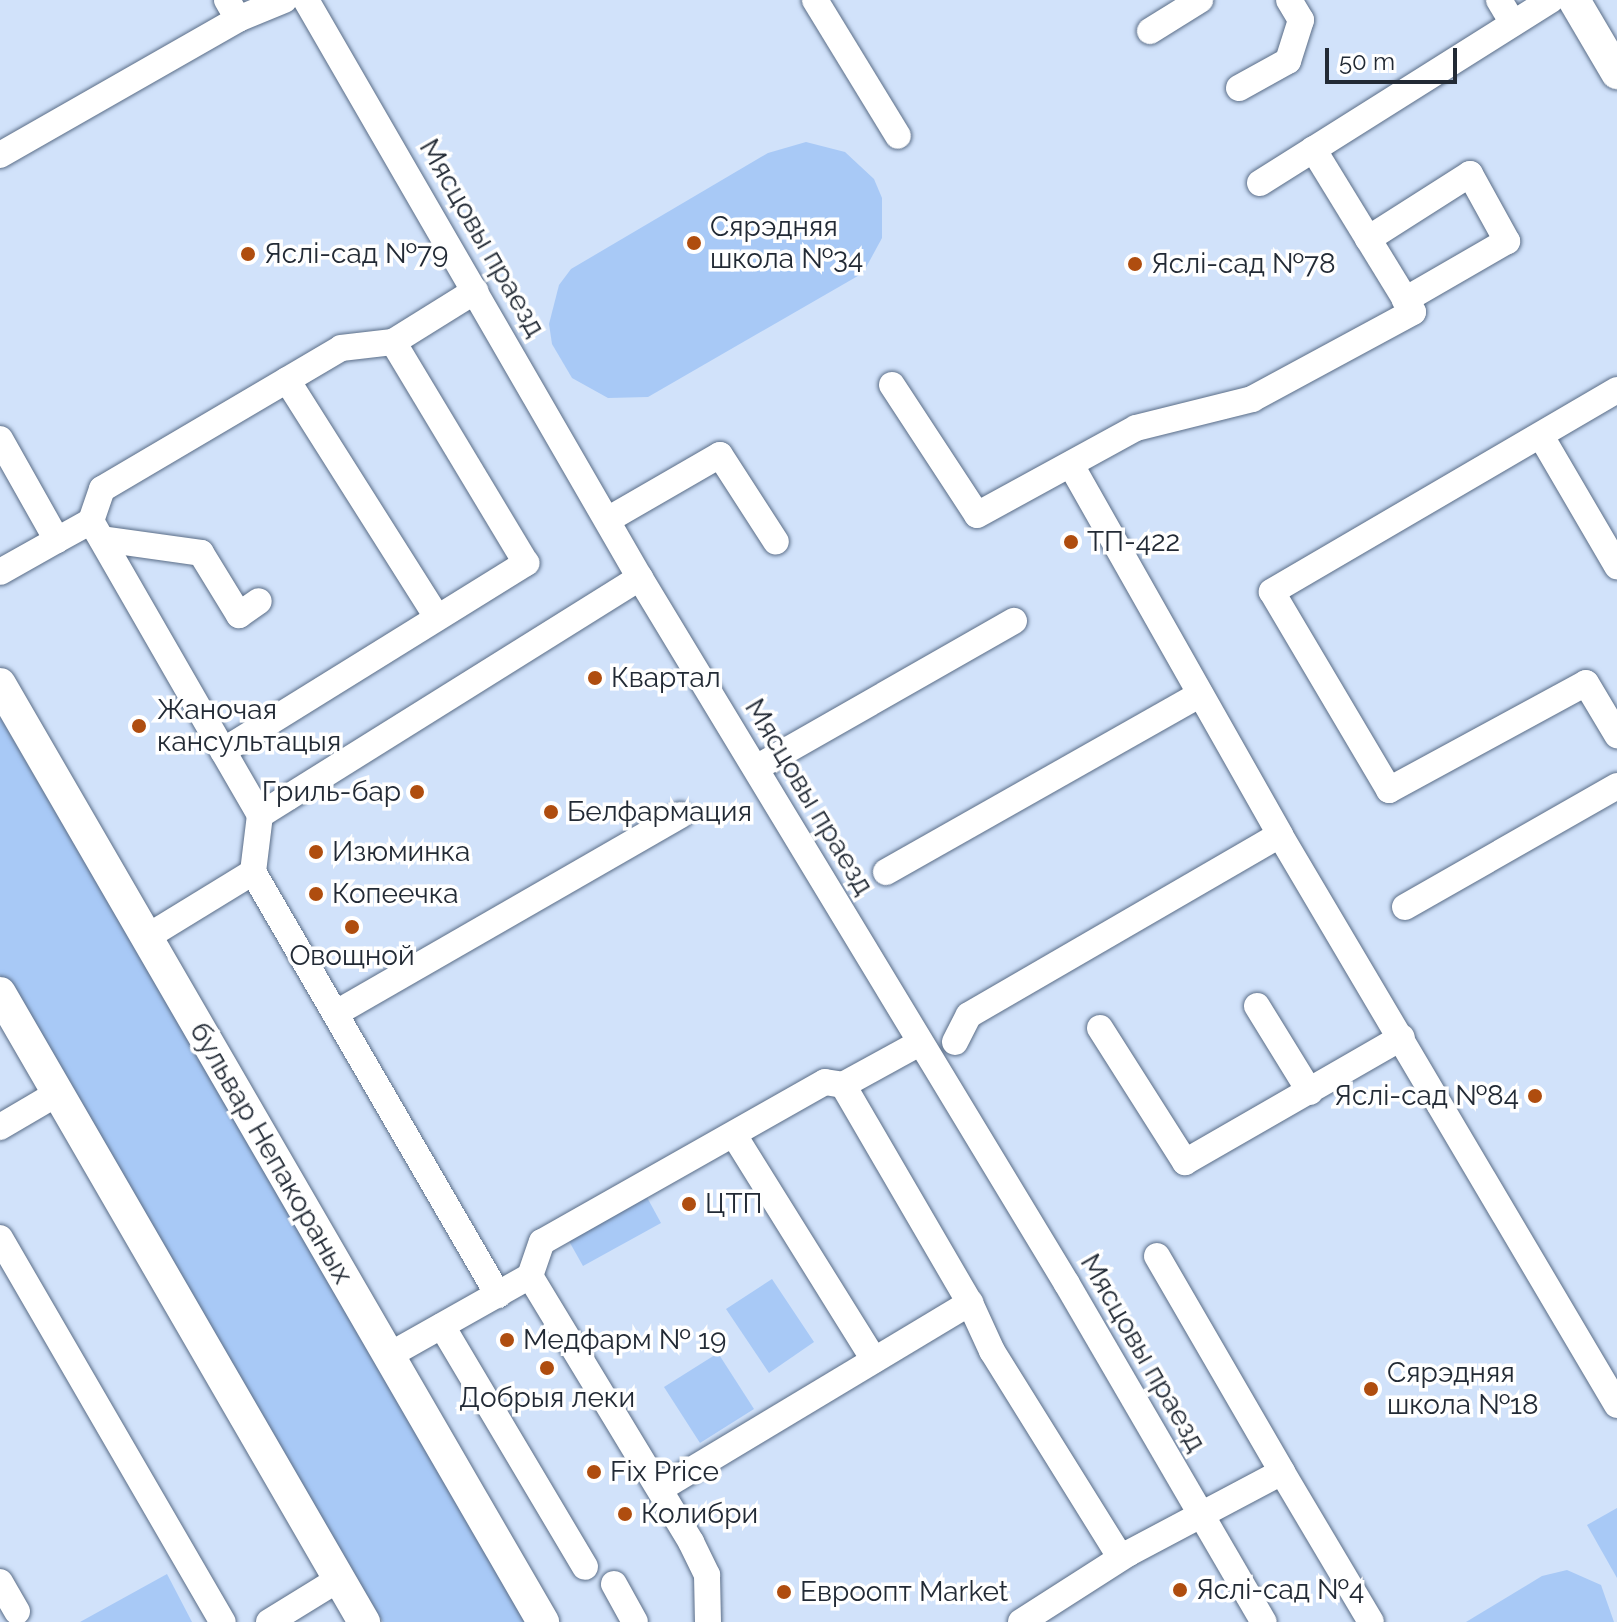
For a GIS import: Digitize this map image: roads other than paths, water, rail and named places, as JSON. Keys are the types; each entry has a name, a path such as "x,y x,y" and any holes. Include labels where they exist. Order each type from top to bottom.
{"main road":[{"path":"1574,0 1617,73"},
{"name":"бульвар Непакораных","path":"0,684 543,1622"},
{"path":"0,993 364,1622"}],"street":[{"path":"0,155 233,10 284,0"},
{"name":"Мясцовы праезд","path":"306,0 609,519 640,578 918,1044 1067,1284 1264,1622"},
{"path":"815,0 898,136"},
{"path":"1150,31 1200,0"},
{"path":"1239,88 1288,61 1301,20 1289,0"},
{"path":"1499,0 1513,23"},
{"path":"1260,183 1551,0"},
{"path":"892,385 977,515 1136,428 1252,399 1413,312 1313,149"},
{"path":"1368,239 1470,174 1507,241 1405,300"},
{"path":"475,291 393,342 341,348 102,489 97,530 260,815 253,872 338,1012 498,1295"},
{"path":"223,751 526,563 393,342"},
{"path":"287,380 437,617"},
{"path":"1617,390 1272,592 1389,790 1586,683 1617,735"},
{"path":"1541,436 1617,566"},
{"path":"0,439 57,540"},
{"path":"609,519 720,455 776,542"},
{"path":"1071,465 1280,835 1617,1405"},
{"path":"0,572 57,540 97,530 201,553 239,615 259,601"},
{"path":"260,815 640,578"},
{"path":"756,768 1014,621"},
{"path":"886,872 1200,694"},
{"path":"1405,907 1617,786"},
{"path":"338,1012 680,815"},
{"path":"955,1042 969,1015 1280,835"},
{"path":"147,937 253,872"},
{"path":"1257,1006 1310,1092"},
{"path":"1100,1028 1185,1162 1402,1037"},
{"path":"388,1356 530,1276 542,1242 825,1082 843,1085 918,1044"},
{"path":"843,1085 970,1303 992,1351 1120,1557 1282,1472"},
{"path":"0,1127 58,1093"},
{"path":"734,1135 874,1360"},
{"path":"0,1238 223,1622"},
{"path":"1157,1256 1371,1622"},
{"path":"530,1276 660,1489 707,1575 708,1622"},
{"path":"660,1489 970,1303"},
{"path":"442,1326 585,1567"},
{"path":"1021,1622 1129,1553"},
{"path":"269,1622 339,1579"},
{"path":"0,1582 17,1611"},
{"path":"614,1584 635,1622"}],"place":[{"name":"Сярэдняя школа №34","path":"694,243"},
{"name":"Яслі-сад №79","path":"248,254"},
{"name":"Яслі-сад №78","path":"1135,264"},
{"name":"ТП-422","path":"1071,542"},
{"name":"Квартал","path":"595,678"},
{"name":"Жаночая кансультацыя","path":"139,726"},
{"name":"Гриль-бар","path":"417,792"},
{"name":"Белфармация","path":"551,812"},
{"name":"Изюминка","path":"316,852"},
{"name":"Копеечка","path":"316,894"},
{"name":"Овощной","path":"352,927"},
{"name":"Яслі-сад №84","path":"1535,1096"},
{"name":"ЦТП","path":"689,1204"},
{"name":"Медфарм № 19","path":"507,1340"},
{"name":"Добрыя леки","path":"547,1368"},
{"name":"Сярэдняя школа №18","path":"1371,1389"},
{"name":"Fix Price","path":"594,1472"},
{"name":"Колибри","path":"625,1514"},
{"name":"Яслі-сад №4","path":"1180,1590"},
{"name":"Евроопт Market","path":"784,1592"}]}
